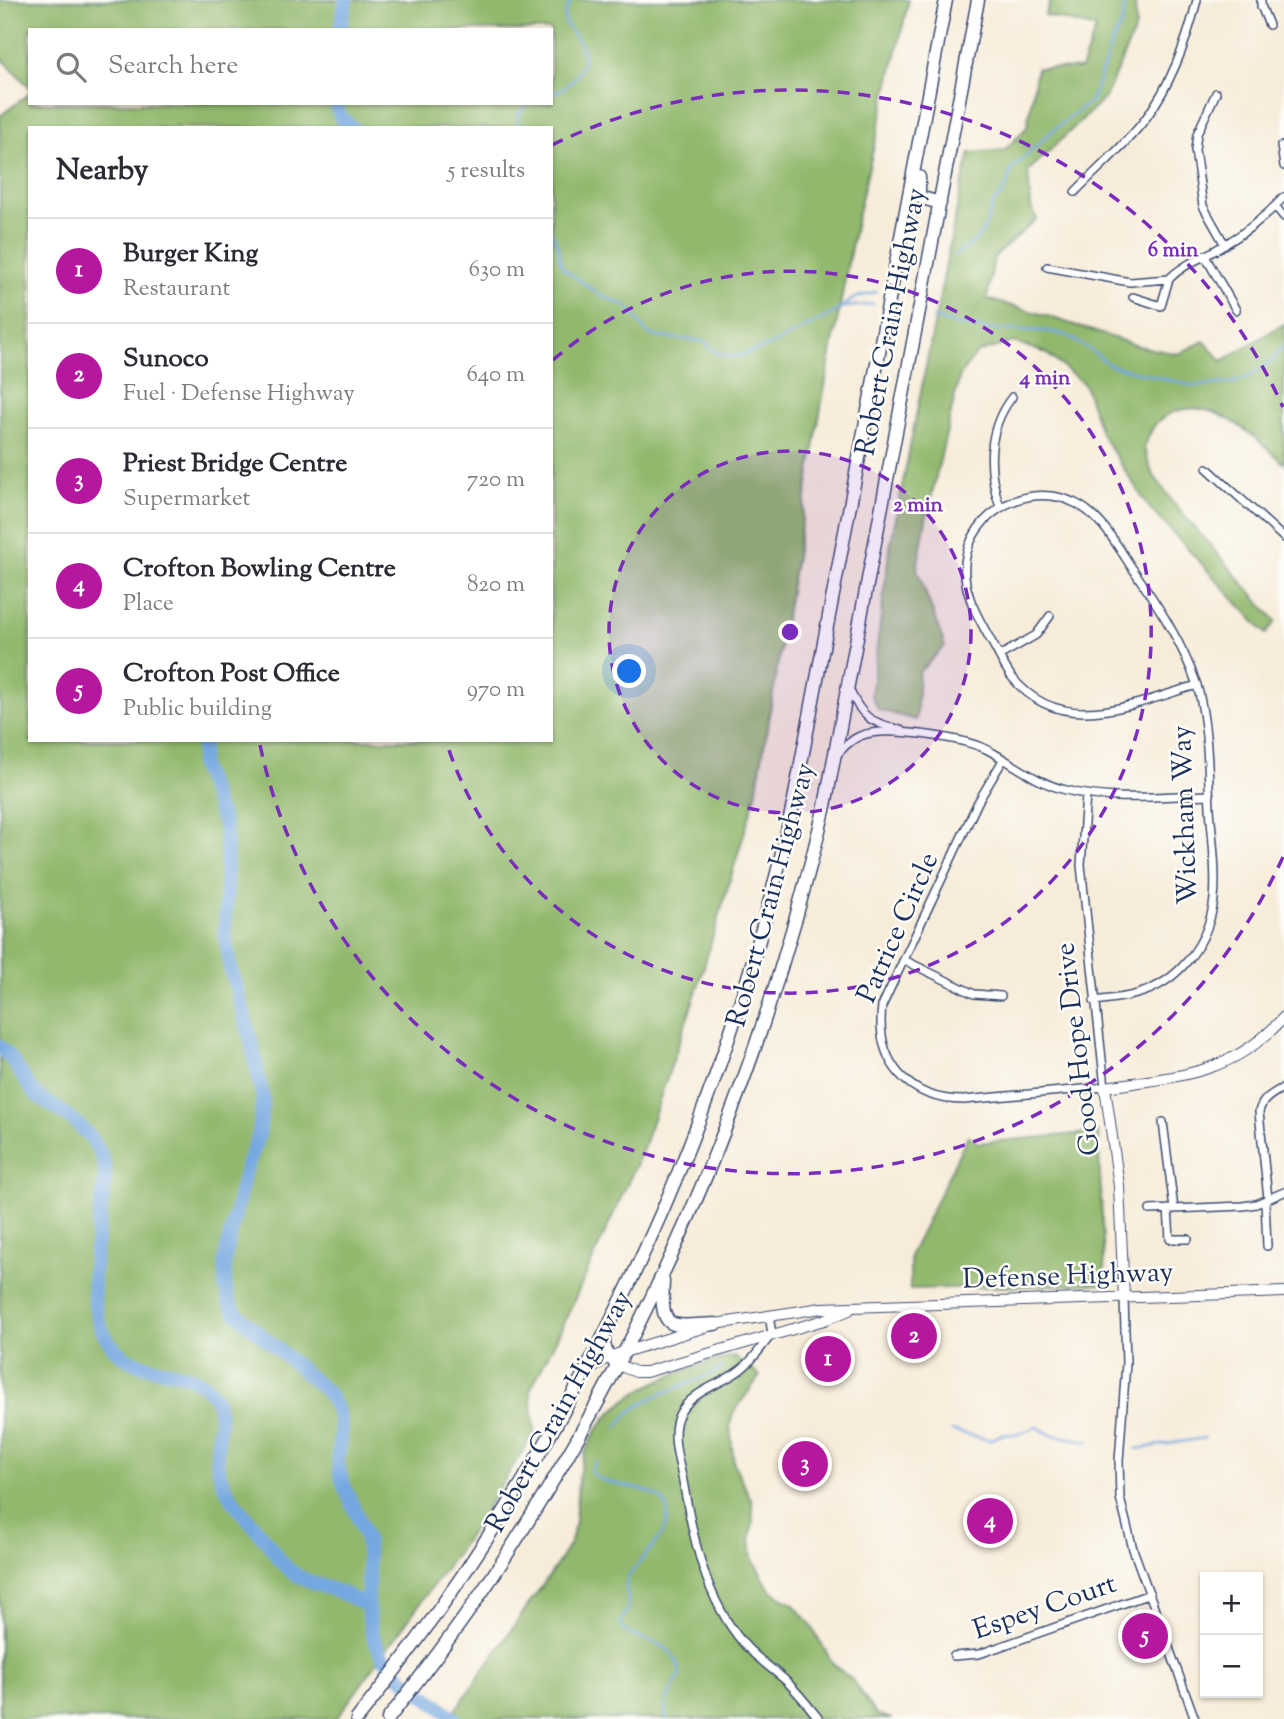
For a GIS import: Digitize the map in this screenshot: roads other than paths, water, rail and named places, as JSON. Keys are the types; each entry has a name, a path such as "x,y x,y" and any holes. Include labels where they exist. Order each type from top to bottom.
{"highway":[{"name":"Robert Crain Highway","path":"357,1719 423,1632 514,1495 583,1376 663,1209 703,1112 736,1016 774,888 794,800 946,0"},
{"name":"Robert Crain Highway","path":"388,1719 499,1567 537,1508 627,1349 663,1275 725,1133 764,1024 803,896 835,757 978,0"},
{"path":"923,121 918,194 921,199 940,203"},
{"path":"663,1275 662,1307 665,1319 674,1325 715,1324"},
{"path":"604,1335 604,1347 608,1357 618,1365"}],"main road":[{"path":"1105,1087 1185,1075 1227,1062 1258,1044 1284,1017"},
{"name":"Good Hope Drive","path":"1105,1087 1119,1186 1124,1298"},
{"name":"Defense Highway","path":"583,1376 595,1364 627,1349 715,1324 822,1308 1284,1292"},
{"name":"Defense Highway","path":"618,1365 636,1372 646,1371 824,1320 854,1308"}],"street":[{"path":"1075,192 1133,134 1155,104 1174,68 1197,0"},
{"path":"1261,0 1269,25"},
{"path":"1216,93 1197,134 1195,150 1203,206 1225,245"},
{"path":"1281,146 1284,166"},
{"path":"1133,297 1161,306 1169,279 1179,269 1225,245 1260,220 1284,197"},
{"path":"1275,206 1284,217"},
{"path":"1205,256 1236,310"},
{"path":"1046,267 1130,282 1169,279"},
{"path":"1000,507 991,479 990,460 998,420 1012,397"},
{"path":"1207,468 1284,538"},
{"name":"Wickham Way","path":"1094,1001 1151,989 1176,973 1196,951 1209,924 1214,898 1210,794 1205,719 1197,685 1170,623 1111,536 1086,509 1058,497 1044,495 1015,500 1000,507 973,537 965,574 971,604 1011,675 1028,693 1055,708 1090,713 1108,711 1197,685"},
{"path":"999,656 1036,635 1050,617"},
{"path":"849,689 856,705 868,719 878,724 915,734 962,741 987,750 1046,783 1086,795 1126,797 1210,794"},
{"path":"835,757 850,742 869,733 915,734"},
{"name":"Patrice Circle","path":"1003,760 978,802 885,999 880,1024 887,1056 897,1071 920,1091 947,1100 1105,1087"},
{"name":"Good Hope Drive","path":"1086,795 1081,865 1105,1087"},
{"path":"904,960 974,994 1001,996"},
{"path":"1267,1246 1259,1112 1268,1097 1284,1087"},
{"path":"1163,1122 1171,1209 1170,1239 1188,1239"},
{"path":"1150,1210 1244,1206 1284,1192"},
{"path":"1124,1298 1126,1363 1118,1483 1126,1527 1195,1719"},
{"path":"769,1315 772,1334 741,1370 701,1392 682,1409 676,1427 677,1448 690,1524 718,1604 745,1645 785,1680 819,1719"},
{"name":"Espey Court","path":"954,1656 979,1654 1150,1594"}],"waterway":[{"path":"340,28 346,0"},
{"path":"553,93 572,81 583,60 580,43 568,28 565,19 572,0"},
{"path":"953,256 981,234 994,201 1002,195 1012,169 1052,131 1092,100 1113,40 1122,23 1125,0"},
{"path":"336,105 341,118 351,126"},
{"path":"517,126 518,115 526,105"},
{"path":"553,235 563,268 600,295 627,306 647,333 658,337 704,341 717,353 731,357 767,347 832,314 855,298 876,292"},
{"path":"845,307 873,304"},
{"path":"933,318 988,329 1048,331 1066,335 1110,365 1193,386 1231,383 1247,378 1272,361 1284,345"},
{"path":"203,742 201,766 224,824 227,853 225,935 230,966 251,1040 263,1099 259,1134 245,1172 225,1258 225,1285 229,1302 236,1313 327,1392 333,1402 341,1427 339,1470 366,1540 368,1605 377,1645 396,1672 455,1719"},
{"path":"0,1047 14,1062 34,1093 82,1129 95,1144 103,1160 105,1178 93,1279 95,1308 109,1342 122,1355 136,1363 183,1375 210,1391 220,1416 217,1462 224,1485 237,1505 291,1571 305,1580 367,1606"},
{"path":"617,1427 627,1415 652,1398 722,1368"},
{"path":"952,1431 990,1440 1003,1434 1015,1435 1037,1427 1051,1435 1089,1441"},
{"path":"1136,1449 1205,1438"},
{"path":"596,1462 590,1471 597,1477 647,1491 666,1505 668,1516 663,1532 627,1581 628,1607 620,1624 625,1631 661,1645 670,1652 676,1662 680,1676 666,1701 666,1719"}],"place":[{"name":"Sunoco","path":"914,1336"},
{"name":"Burger King","path":"828,1359"},
{"name":"Priest Bridge Centre","path":"805,1464"},
{"name":"Crofton Bowling Centre","path":"990,1521"},
{"name":"Crofton Post Office","path":"1145,1636"}]}
